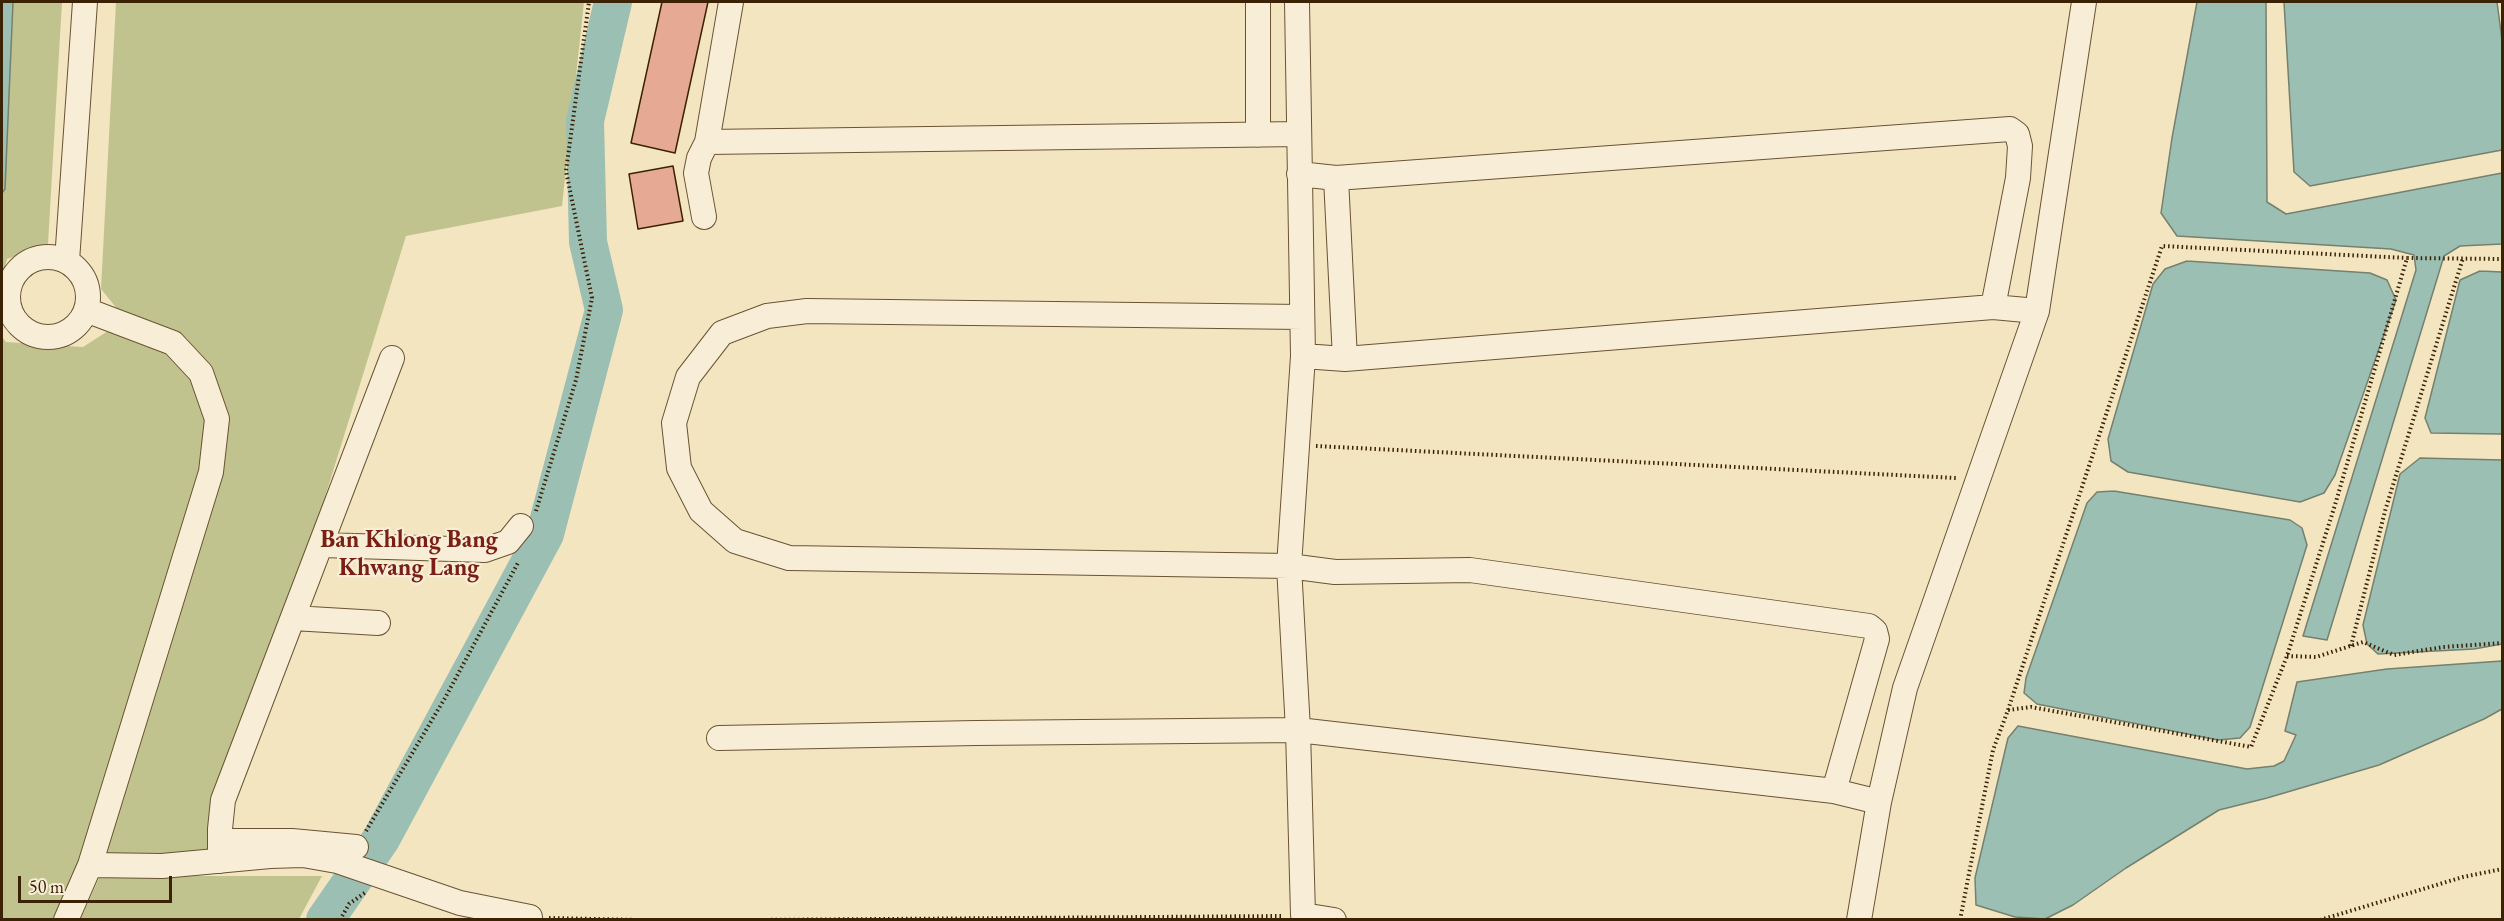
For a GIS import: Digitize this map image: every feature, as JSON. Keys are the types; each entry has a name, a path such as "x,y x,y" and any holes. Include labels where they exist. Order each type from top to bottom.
{"street":[{"path":"67,261 85,2"},
{"path":"704,217 696,173 699,158 707,142 731,2"},
{"path":"1258,2 1258,135"},
{"path":"1297,2 1304,356 1289,566 1298,730 1303,915 1334,920"},
{"path":"1859,920 1879,802 1905,688 2037,311 2084,2"},
{"path":"1299,174 1336,178 2010,129 2017,134 2020,146 2018,178 1993,308"},
{"path":"707,142 1299,135"},
{"path":"1336,178 1345,358"},
{"path":"40,257 54,257 67,261 83,277 88,299 86,310 80,321 60,335 48,337 24,329 6,309 10,282 17,271 28,262 40,257"},
{"path":"1304,356 1345,358 1993,308 2037,311"},
{"path":"66,920 90,866 211,472 216,419 201,373 173,343 86,310"},
{"path":"1302,317 807,310 767,316 722,333 688,377 674,423 679,468 701,511 735,541 789,558 1289,566 1335,572 1470,570 1869,626 1875,631 1877,639 1834,791"},
{"path":"220,851 223,800 392,358"},
{"path":"322,545 485,550 508,542 527,522"},
{"path":"293,618 378,623"},
{"path":"719,738 1298,730 1834,791 1879,802"},
{"path":"90,866 162,866 220,851 292,841 347,854 385,879 460,903 530,918"}],"path":[{"path":"527,522 576,380 592,298 566,171 589,2"},
{"path":"1960,920 1993,750 2162,246 2407,258 2502,259"},
{"path":"2008,710 2031,707 2252,747 2287,656 2407,258"},
{"path":"2351,646 2385,511 2463,258"},
{"path":"1297,445 1978,480"},
{"path":"347,854 445,698 520,558"},
{"path":"2287,656 2316,657 2363,642 2394,655 2444,647 2502,643"},
{"path":"2320,920 2463,877 2502,869"},
{"path":"340,920 349,904 385,879"},
{"path":"753,920 1303,915"},
{"path":"530,918 639,920"}],"green space":[{"path":"2,2 62,2 48,244 7,259 2,281"},
{"path":"116,2 584,2 562,206 406,236 312,539 223,800 220,861 90,865 66,919 2,919 2,337 6,342 83,347 122,322 131,326 101,289"},
{"path":"100,876 322,876 299,919 80,920"}],"water":[{"path":"2,2 13,2 5,189 2,193"},
{"path":"2197,2 2266,2 2267,202 2286,214 2502,173 2502,244 2460,246 2444,256 2327,640 2303,636 2416,270 2414,255 2391,249 2177,236 2161,213"},
{"path":"2284,2 2497,2 2502,40 2502,150 2310,186 2294,172"},
{"path":"2187,261 2370,273 2387,280 2396,300 2335,475 2324,493 2300,502 2128,472 2111,461 2108,439 2153,284 2165,269"},
{"path":"2480,271 2502,272 2502,434 2431,433 2425,418 2460,280"},
{"path":"2420,458 2502,460 2502,644 2474,649 2378,654 2367,644 2363,625 2400,474"},
{"path":"2114,491 2290,520 2302,528 2307,545 2250,727 2240,738 2218,740 2037,704 2024,693 2026,678 2087,503 2097,492"},
{"path":"2502,661 2502,709 2484,719 2379,765 2219,810 2126,868 2073,905 2045,919 2015,917 1976,905 1975,878 2008,738 2018,726 2247,769 2274,766 2284,761 2296,735 2285,731 2297,682 2387,669"}],"building":[{"path":"662,2 708,2 675,153 631,143"},
{"path":"673,166 683,221 638,229 629,174"}],"waterway":[{"path":"325,920 381,839 545,534 604,310 588,242 585,121 613,2"}],"district":[{"name":"Ban Khlong Bang Khwang Lang","path":"409,554"}]}
